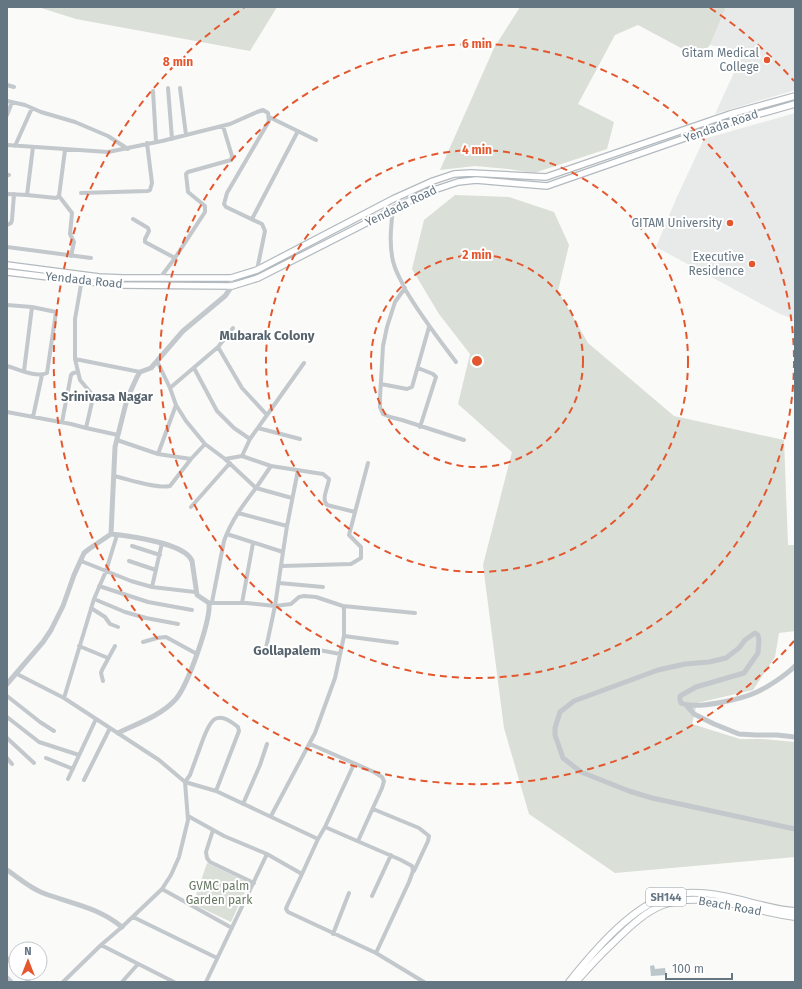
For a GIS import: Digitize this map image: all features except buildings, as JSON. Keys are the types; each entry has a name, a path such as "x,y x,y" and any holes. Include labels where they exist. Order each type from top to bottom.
{"main road":[{"name":"Yendada Road","path":"7,265 122,278 231,278 257,270 393,199 433,180 454,174 471,173 546,178 730,114 795,96"},
{"name":"Yendada Road","path":"7,272 121,285 232,286 258,278 425,193 458,182 476,180 547,186 731,122 795,104"},
{"name":"SH144","path":"569,982 623,924 645,906 676,894 702,893 752,905 795,911"},
{"name":"Beach Road","path":"576,982 591,964 632,924 649,911 665,904 677,901 696,900 723,902 752,905 795,917"}],"street":[{"path":"7,84 14,87"},
{"path":"168,88 172,139"},
{"path":"180,88 186,135"},
{"path":"153,91 156,142"},
{"path":"7,100 75,122 108,136 128,149"},
{"path":"7,115 12,102"},
{"path":"15,146 32,108"},
{"path":"7,145 108,152 128,149 147,143 172,139 223,126 263,110 268,113 269,117 316,140"},
{"path":"257,270 265,231 262,224 226,207 224,200 269,121 269,117"},
{"path":"160,278 175,258 206,209 205,206 188,192 186,174 188,172 231,160 232,156 223,126"},
{"path":"252,220 298,131"},
{"path":"81,192 150,190 152,183 147,143"},
{"path":"27,195 33,147"},
{"path":"65,150 59,196 72,213 70,234 74,242 71,256"},
{"path":"7,194 56,198 59,196"},
{"path":"7,224 11,223 12,220 14,194"},
{"path":"393,209 391,232 393,262 417,311 456,362"},
{"path":"133,219 148,228 149,231 145,242 175,258"},
{"path":"7,247 91,258"},
{"path":"83,274 75,318 75,359 80,380 91,393 92,402 86,428"},
{"path":"75,359 140,372 151,368 183,331 225,296 232,286 231,278"},
{"path":"405,288 395,302 383,346 380,407 383,414 390,417 464,440"},
{"path":"7,305 32,307 56,312 47,373 42,375 7,366"},
{"path":"24,371 32,307"},
{"path":"381,384 407,389 412,387 429,327"},
{"path":"170,388 218,347 233,328"},
{"path":"218,347 242,388 267,415"},
{"path":"157,362 170,388 176,405 186,421 205,444 230,463 256,488 292,498"},
{"path":"242,456 250,439 304,363"},
{"path":"194,368 218,410 234,428 250,439"},
{"path":"418,368 436,376 420,427"},
{"path":"62,422 71,375 78,372"},
{"path":"111,534 117,438 126,398 140,372"},
{"path":"33,417 41,386 42,375"},
{"path":"158,454 176,405"},
{"path":"7,412 86,428 117,438 143,450 191,459"},
{"path":"258,428 300,439"},
{"path":"114,476 146,484 170,486 205,444"},
{"path":"225,459 242,456 271,466 323,474 329,479 329,484 324,498 325,503 355,512"},
{"path":"191,507 230,463"},
{"path":"282,566 351,564 361,558 361,547 349,535 368,463"},
{"path":"118,733 150,718 174,701 180,692 197,654 205,630 226,534 238,513 271,466"},
{"path":"265,653 282,566 286,526 298,470"},
{"path":"238,513 286,526"},
{"path":"7,684 17,674 51,630 63,606 84,553 111,534 162,543 182,551 191,557 195,592 198,597 210,602 275,606 291,604 299,597 304,596 316,597 343,606 415,613"},
{"path":"226,534 283,552"},
{"path":"64,698 91,608 106,571 117,535"},
{"path":"152,587 162,543"},
{"path":"242,603 253,543"},
{"path":"132,546 160,555"},
{"path":"81,560 106,571 152,587 195,592"},
{"path":"129,560 156,570"},
{"path":"279,583 323,587"},
{"path":"99,586 142,600 192,610"},
{"path":"94,599 125,612 146,618 178,624"},
{"path":"271,816 310,744 334,678 344,636 343,606"},
{"path":"91,608 105,617 110,624 118,627"},
{"path":"795,737 739,734 694,714 687,706 681,703 680,696 696,687 744,673 758,653 759,640 758,635 755,633 745,640 739,648 726,658 709,662 685,664 658,670 574,701 560,712 555,728 559,751 563,758 581,772 629,791 682,805 795,829"},
{"path":"344,636 397,643"},
{"path":"143,642 166,637 197,654"},
{"path":"79,646 108,658"},
{"path":"103,681 101,673 102,670 115,646"},
{"path":"283,650 302,655 319,650 340,654"},
{"path":"687,706 710,704 747,696 758,692 795,666"},
{"path":"17,674 64,698 159,760 186,782 216,791 318,839"},
{"path":"7,696 54,731"},
{"path":"7,717 39,742 80,755"},
{"path":"63,982 101,945 134,917 162,889 171,875 179,857 188,820 186,782 208,726 214,719 220,717 228,719 238,727 239,731 216,791"},
{"path":"68,779 96,720"},
{"path":"84,780 110,728"},
{"path":"7,738 34,763"},
{"path":"243,804 260,765 267,744"},
{"path":"310,744 378,775 384,781 358,841"},
{"path":"7,758 12,764"},
{"path":"46,758 73,769"},
{"path":"354,764 286,906 286,909 288,912 376,953 424,982"},
{"path":"373,809 419,828 429,836 376,953"},
{"path":"188,816 213,830 267,854 302,874"},
{"path":"325,827 409,864 413,869 412,874"},
{"path":"213,830 206,852 207,858 210,862 254,883"},
{"path":"206,982 267,854"},
{"path":"372,896 391,855"},
{"path":"7,870 43,893 80,904 99,912 112,919 122,927"},
{"path":"162,889 232,928"},
{"path":"333,934 349,893"},
{"path":"134,917 217,958"},
{"path":"101,945 174,982"},
{"path":"122,982 138,964"},
{"path":"7,978 11,982"}],"shaded area":[{"name":"Gitam Medical College","path":"726,7 795,7 795,90 715,114 743,53 710,45"},
{"name":"GITAM University","path":"795,113 795,320 778,313 656,247 676,199 704,139"},
{"path":"654,965 655,969 665,968 666,975 651,976 650,966"}],"green space":[{"path":"38,7 277,7 250,51 76,19"},
{"path":"520,7 726,7 710,45 702,53 681,48 638,25 615,35 578,104 614,122 607,149 534,173 475,166 440,170 494,48"},
{"path":"455,195 509,197 554,212 569,245 558,291 588,343 674,416 784,440 788,545 795,545 795,631 779,633 775,657 753,690 697,703 692,724 740,739 763,739 795,742 795,857 615,873 529,814 504,728 483,565 512,452 458,404 470,354 439,314 412,269 424,220"},
{"name":"GVMC palm Garden park","path":"207,863 249,883 231,922 193,904"}],"place":[{"name":"Gitam Medical College","path":"767,60"},
{"name":"GITAM University","path":"730,223"},
{"name":"Executive Residence","path":"752,264"}],"district":[{"name":"Mubarak Colony","path":"267,335"},
{"name":"Srinivasa Nagar","path":"107,396"},
{"name":"Gollapalem","path":"287,650"}]}
